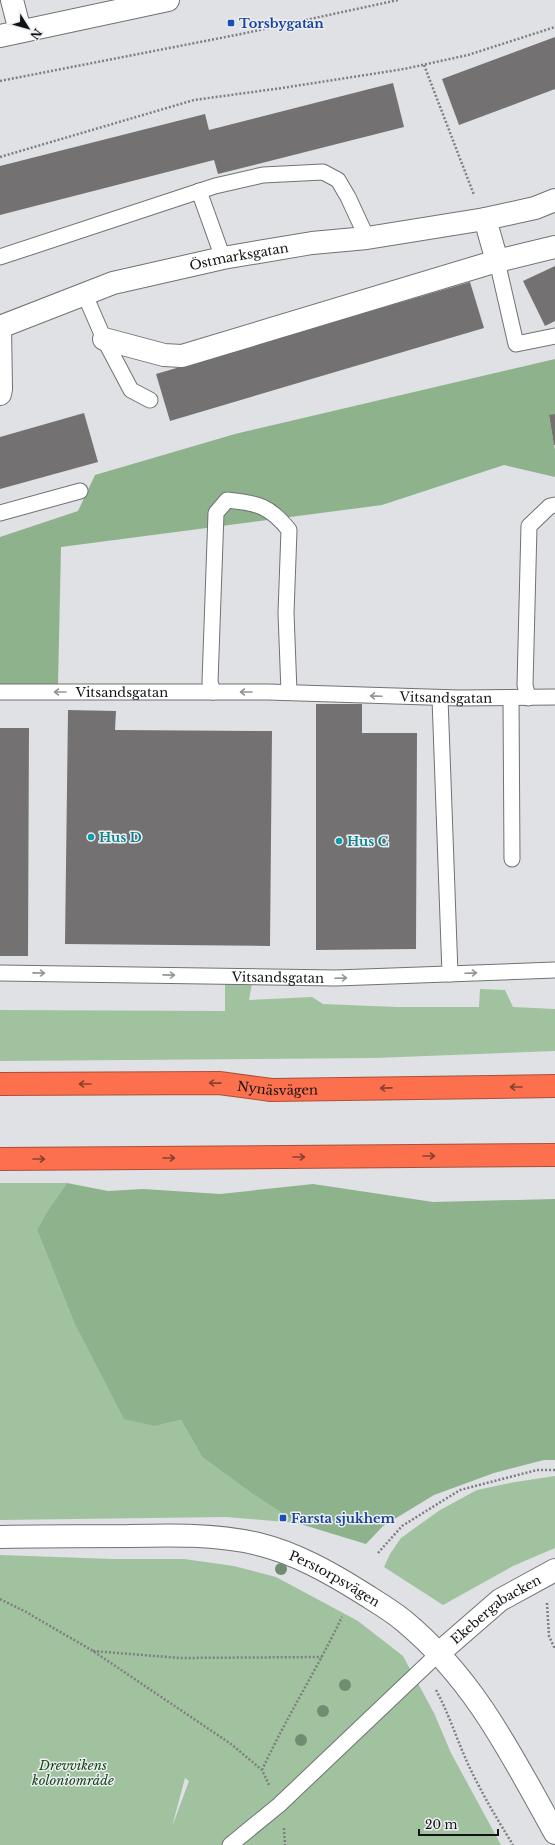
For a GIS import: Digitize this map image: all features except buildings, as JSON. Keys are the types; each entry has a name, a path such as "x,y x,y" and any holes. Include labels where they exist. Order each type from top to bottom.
{"highway":[{"name":"Nynäsvägen","path":"0,1084 219,1083 271,1090 555,1086"},
{"path":"0,1159 555,1155"}],"street":[{"path":"12,0 10,33 168,0"},
{"name":"Östmarksgatan","path":"0,394 0,327 86,295 113,283 223,258 312,244 367,238 481,211 535,208 555,200"},
{"path":"481,211 497,261"},
{"path":"104,339 164,355 182,356 497,261 555,247"},
{"name":"Perstorpsvägen","path":"0,1537 180,1535 220,1538 259,1544 304,1560 347,1583 403,1620 439,1653 480,1703 506,1744 555,1833"},
{"name":"Ekebergabacken","path":"439,1653 500,1600 555,1570"}],"lane":[{"path":"0,257 200,191 263,174 323,172 338,180 348,197 367,238"},
{"path":"200,191 223,258"},
{"path":"497,261 516,344 555,336"},
{"path":"86,295 104,339 131,390 150,400"},
{"path":"0,513 80,492"},
{"path":"213,692 210,682 216,513 227,500 249,502 263,506 278,516 289,530 286,613 289,692"},
{"path":"528,698 525,685 529,526 550,506 555,505"},
{"name":"Vitsandsgatan","path":"0,692 289,692 440,698 555,697"},
{"path":"440,698 450,974"},
{"path":"511,698 512,859"},
{"name":"Vitsandsgatan","path":"0,973 336,978 555,970"},
{"path":"230,1845 279,1805 439,1653"}],"path":[{"path":"0,81 241,34 398,0"},
{"path":"0,156 194,100 282,88 424,65 468,55 555,27"},
{"path":"424,65 481,211"},
{"path":"378,1553 402,1526 460,1490 537,1470 555,1470"},
{"path":"0,1600 26,1612 93,1651 231,1744 262,1770 322,1658 342,1617"},
{"path":"547,1602 549,1636 555,1649"},
{"path":"93,1651 180,1658 322,1658"},
{"path":"422,1668 446,1709 457,1741 469,1766 514,1845"}],"green space":[{"path":"555,359 555,414 549,416 555,450 555,477 504,465 382,505 61,547 58,685 0,684 0,537 78,511 95,475 235,434"},
{"path":"225,982 252,983 249,1000 312,997 323,1004 397,1007 479,1007 480,989 505,990 513,1007 555,1009 555,1051 375,1058 0,1061 0,1010 225,1011"},
{"path":"0,1183 67,1183 48,1210 37,1230 73,1320 155,1426 181,1420 202,1457 254,1495 297,1523 226,1517 0,1520"},
{"path":"67,1183 108,1191 143,1189 220,1194 313,1184 433,1202 555,1199 555,1460 544,1460 494,1473 434,1495 383,1526 366,1544 297,1523 254,1495 202,1457 181,1420 155,1426 124,1419 73,1320 37,1230 48,1210"},
{"path":"555,1476 555,1548 513,1566 443,1605 384,1567 390,1554 401,1538 440,1510 477,1490"},
{"name":"Drevvikens koloniområde","path":"0,1555 113,1559 184,1559 234,1566 276,1577 358,1621 403,1656 434,1713 451,1753 501,1845 0,1845","holes":["185,1778 189,1781 173,1824"]}],"place":[{"name":"Torsbygatan","path":"231,23"},
{"name":"Hus D","path":"91,837"},
{"name":"Hus C","path":"339,841"},
{"name":"Farsta sjukhem","path":"283,1518"}]}
